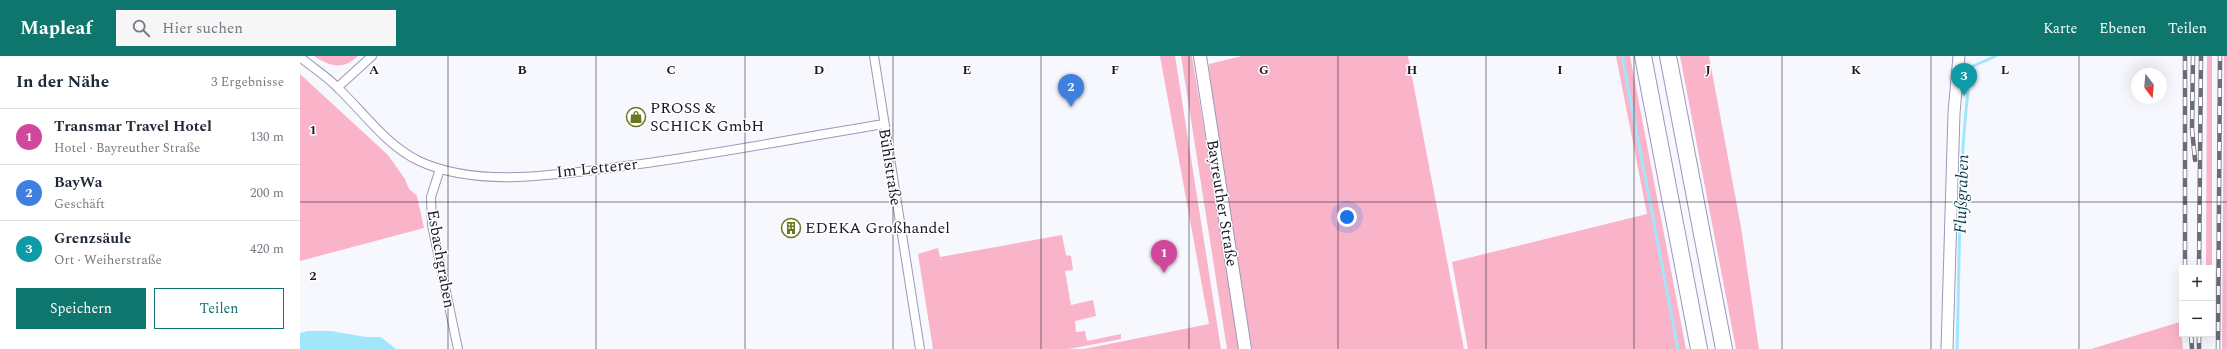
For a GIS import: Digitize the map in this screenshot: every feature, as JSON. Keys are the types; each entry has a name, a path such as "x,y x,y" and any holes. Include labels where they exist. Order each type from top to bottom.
{"highway":[{"path":"1643,56 1700,349"},
{"path":"1668,56 1724,349"}],"main road":[{"name":"Bayreuther Straße","path":"1200,56 1245,349"}],"street":[{"path":"338,87 372,56"},
{"name":"Bühlstraße","path":"874,56 920,349"},
{"path":"1947,349 1954,113 1959,56"},
{"name":"Im Letterer","path":"300,58 338,87 386,136 405,152 440,170 475,176 529,175 586,170 731,151 884,124"},
{"name":"Esbachgraben","path":"440,170 432,197 432,225 458,349"}],"shaded area":[{"path":"314,56 358,56 342,65 331,65"},
{"path":"1160,56 1175,56 1221,349 1084,349 1209,324"},
{"path":"1181,56 1192,56 1240,349 1227,349"},
{"path":"1242,56 1408,56 1464,349 1251,349 1212,99 1209,64"},
{"path":"1616,56 1630,56 1686,349 1468,349 1452,262 1647,214"},
{"path":"1680,56 1709,56 1741,227 1759,349 1736,349"},
{"path":"2207,56 2212,56 2212,265 2206,265"},
{"path":"2224,56 2227,56 2227,349 2222,349"},
{"path":"300,74 388,155 405,179 409,189 417,196 424,228 300,261"},
{"path":"1062,235 1066,255 1071,256 1073,270 1065,271 1071,305 1093,300 1096,316 1075,321 1076,332 1085,331 1087,341 1121,334 1121,339 1069,349 933,349 918,254 938,248 940,257"},
{"path":"2179,322 2179,337 2182,337 2183,349 2091,349"}],"water":[{"path":"308,331 331,331 366,337 381,337 396,349 300,349 300,333"}],"waterway":[{"path":"1622,56 1678,349"},
{"name":"Flußgraben","path":"1957,349 1960,208 1964,137 1971,67 1996,56"}],"railway":[{"path":"2185,56 2185,265"},
{"path":"2193,56 2192,129 2195,160"},
{"path":"2199,265 2201,56"},
{"path":"2218,349 2220,56"},
{"path":"2191,337 2192,349"},
{"path":"2199,337 2199,349"}],"place":[{"name":"Grenzsäule","path":"1964,96"},
{"name":"BayWa","path":"1071,107"},
{"name":"PROSS & SCHICK GmbH","path":"636,117"},
{"name":"EDEKA Großhandel","path":"791,228"},
{"name":"Transmar Travel Hotel","path":"1164,273"}]}
